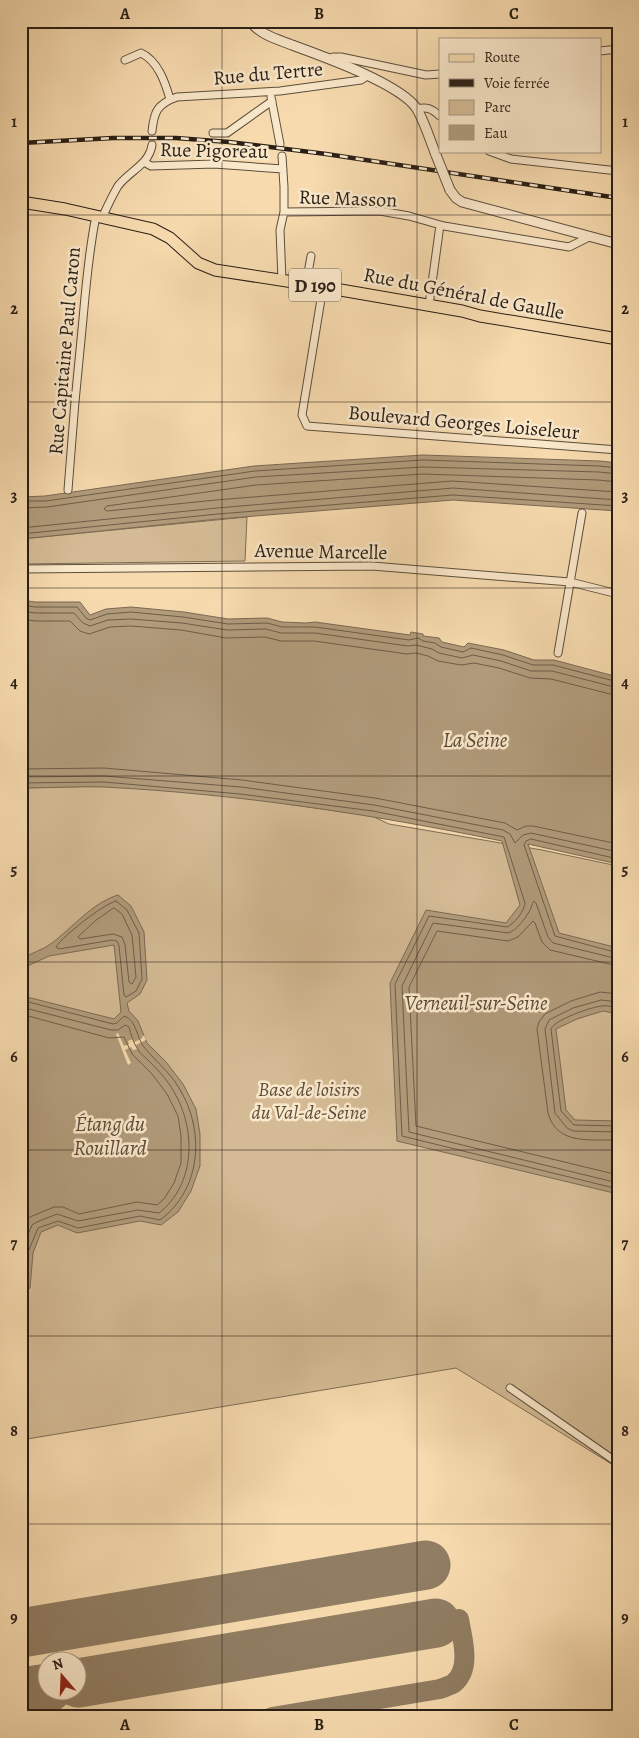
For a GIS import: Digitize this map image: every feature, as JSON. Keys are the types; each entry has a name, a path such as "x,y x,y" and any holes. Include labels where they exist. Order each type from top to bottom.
{"main road":[{"name":"Rue du Général de Gaulle","path":"21,202 153,229 170,238 198,263 214,270 429,305 480,316 618,339"}],"street":[{"path":"250,21 254,28 265,34 329,59 403,95 417,109 450,190 462,202 618,244"},
{"path":"602,51 618,49"},
{"path":"125,60 141,53 149,57 164,80 170,99 156,110 152,132"},
{"path":"329,59 340,57 426,75 439,74"},
{"name":"Rue du Tertre","path":"170,99 186,96 315,88 361,80 367,76"},
{"path":"270,92 280,144"},
{"path":"213,133 227,133 272,101"},
{"path":"417,109 425,107 439,115"},
{"path":"99,217 119,185 150,154 152,145"},
{"path":"492,152 511,159 618,171"},
{"path":"282,156 284,212 280,230 282,280"},
{"name":"Rue Pigoreau","path":"144,162 151,166 214,164 283,169"},
{"name":"Rue Masson","path":"284,212 380,211 409,216 440,225 569,247 589,237"},
{"name":"Rue Capitaine Paul Caron","path":"68,490 91,239 99,217"},
{"path":"429,305 440,225"},
{"path":"306,284 311,256"},
{"name":"Boulevard Georges Loiseleur","path":"323,287 302,415 307,426 618,450"},
{"path":"558,653 582,513"},
{"name":"Avenue Marcelle","path":"21,569 372,566 570,582 618,594"},
{"path":"510,1388 618,1463"}],"green space":[{"path":"247,517 245,561 21,564 21,539"},
{"name":"Base de loisirs du Val-de-Seine","path":"153,785 372,816 389,824 542,850 618,866 618,1468 456,1368 21,1440 21,788"}],"water":[{"path":"423,455 618,463 618,511 453,500 218,519 21,539 21,497 45,496 254,466"},
{"name":"La Seine","path":"21,600 35,602 80,602 90,615 106,609 131,607 184,612 228,619 267,618 282,622 315,622 410,635 411,632 439,638 442,642 464,647 468,643 504,650 534,660 554,660 618,677 618,864 528,844 559,933 618,948 618,1014 603,1011 577,1019 556,1029 566,1110 575,1120 618,1121 618,1194 397,1141 390,983 426,910 506,923 520,905 502,841 403,822 254,800 104,787 21,788"},
{"name":"Étang du Rouillard","path":"118,895 131,906 144,932 147,980 140,994 127,1003 129,1011 138,1021 147,1043 166,1062 183,1084 196,1109 200,1134 200,1166 191,1191 178,1212 161,1225 140,1221 77,1233 58,1225 41,1232 33,1253 30,1288 21,1294 21,977 23,996 114,1019 121,1012 114,945 49,956 21,969 21,959 60,937 91,909"}],"pier":[{"path":"118,1033 124,1046 129,1044 128,1041 133,1039 134,1042 141,1039 144,1035 146,1040 136,1045 137,1049 133,1050 131,1047 125,1050 131,1063 128,1065 116,1034"}],"taxiway":[{"path":"272,1717 440,1689 454,1683 460,1677 464,1661 459,1619 436,1623"}],"runway":[{"path":"21,1633 426,1565"},
{"path":"88,1681 436,1623"},
{"path":"21,1692 38,1689"}],"tunnel":[{"path":"152,131 152,145"}],"railway":[{"path":"21,143 113,138 176,138 229,142 326,154 618,198"}],"water label":[{"name":"Verneuil-sur-Seine","path":"476,1003"}]}
